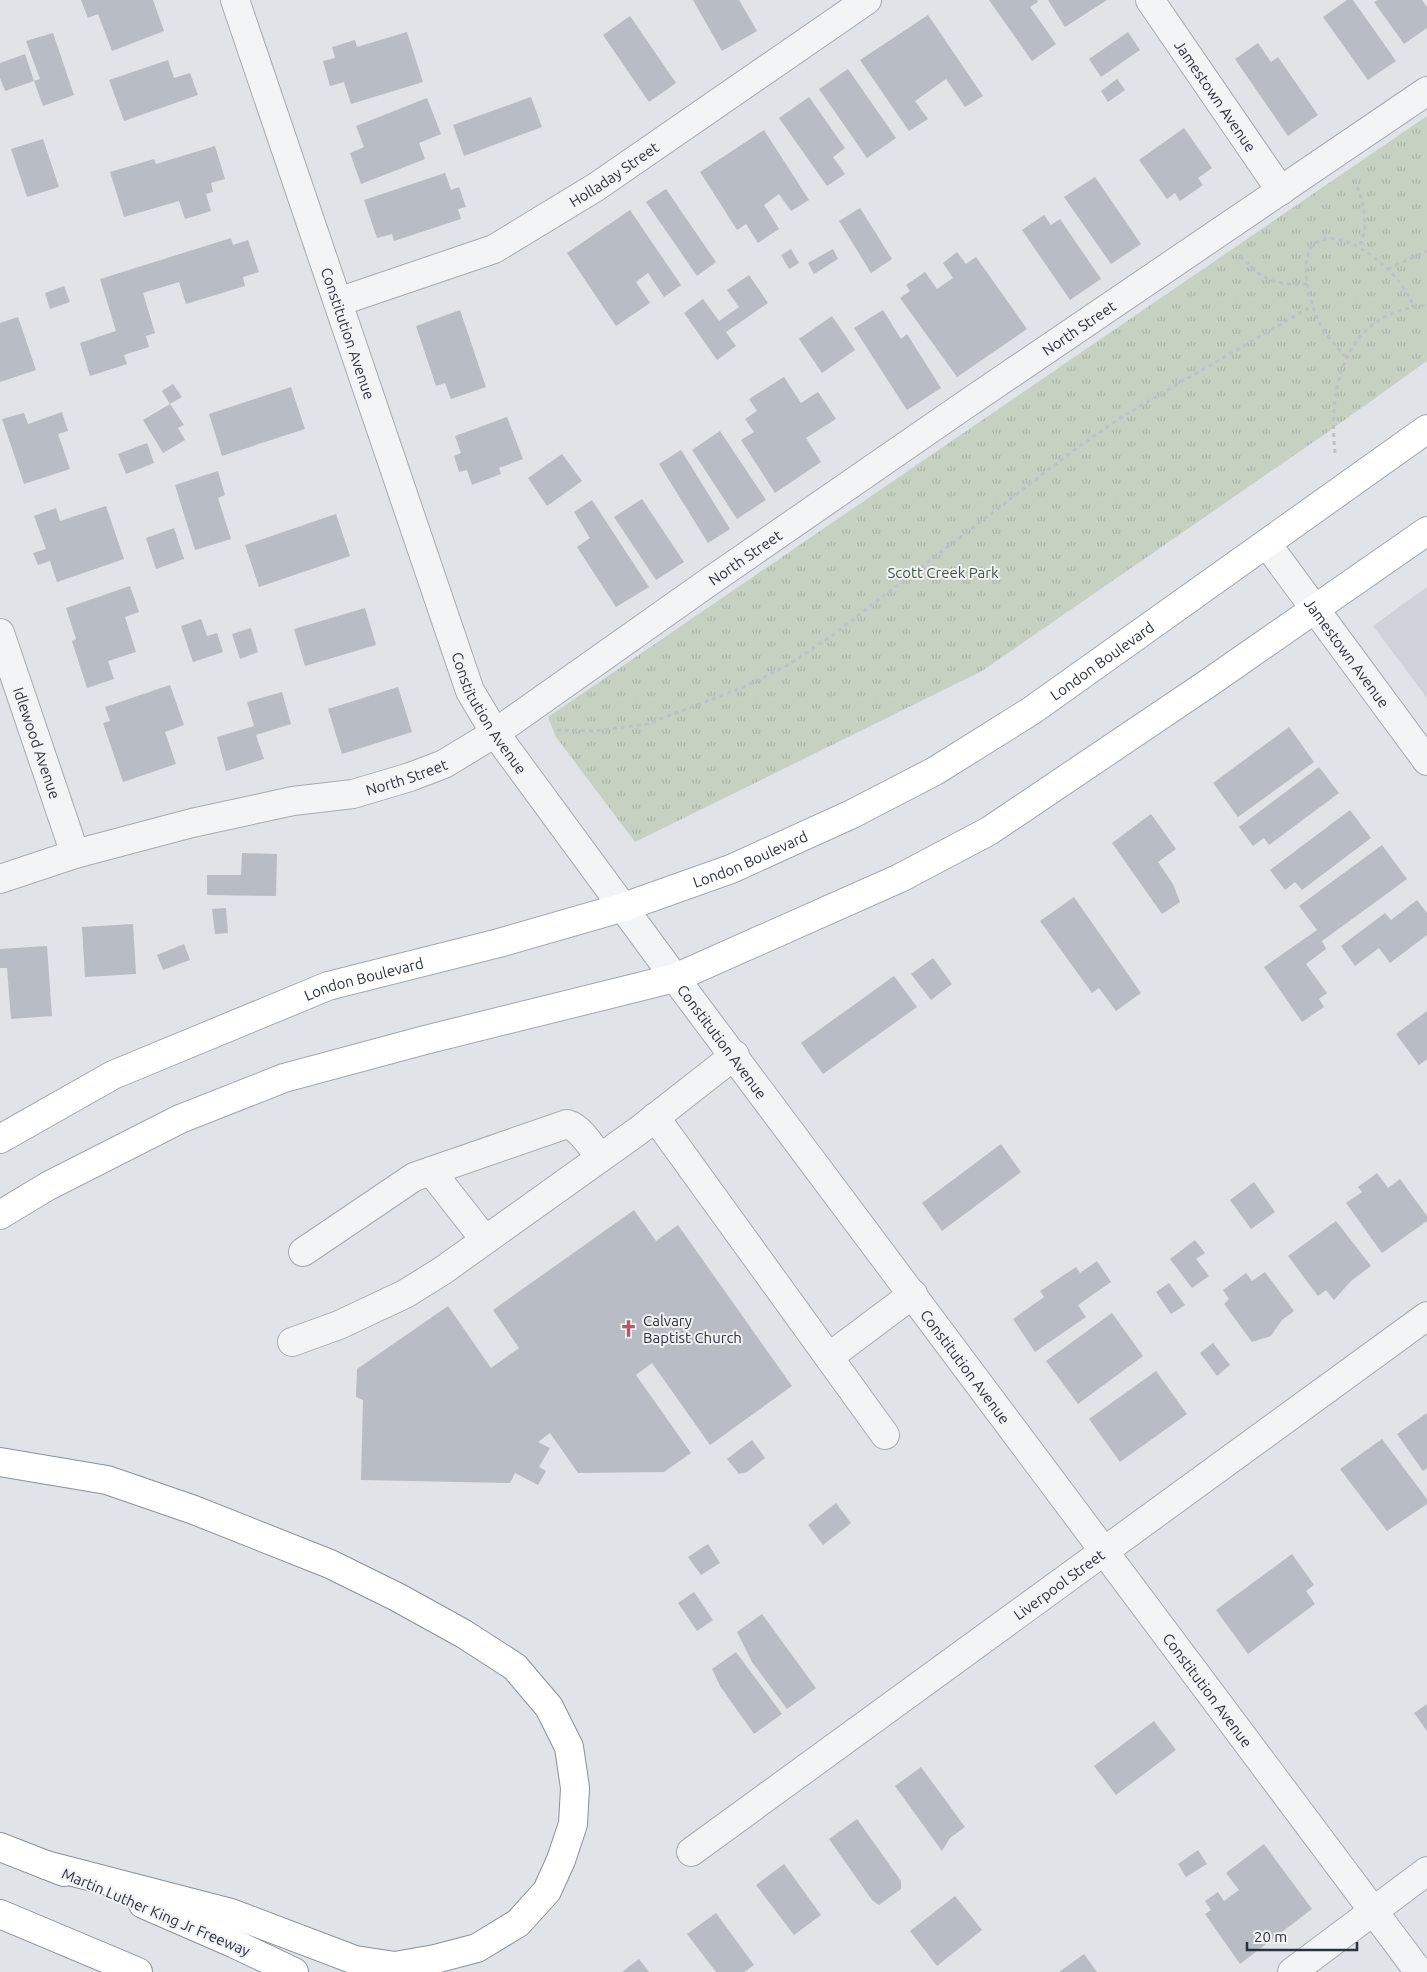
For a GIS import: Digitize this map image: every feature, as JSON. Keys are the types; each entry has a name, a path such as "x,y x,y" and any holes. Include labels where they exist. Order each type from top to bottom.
{"main road":[{"name":"London Boulevard","path":"1,1138 113,1075 328,986 499,943 624,907 731,869 852,814 935,771 1031,711 1339,494 1427,429"},
{"path":"0,1215 48,1186 180,1119 284,1078 426,1040 675,978 900,878 989,831 1208,684 1427,531"},
{"path":"0,1462 16,1463 107,1480 194,1510 330,1564 397,1597 464,1634 516,1668 549,1707 568,1748 575,1788 573,1824 562,1860 547,1891 518,1923 478,1948 435,1959 395,1966 355,1960 231,1913 46,1865 0,1847"},
{"name":"Martin Luther King Jr Freeway","path":"46,1865 157,1910 294,1972"},
{"path":"0,1914 138,1972"}],"street":[{"name":"Constitution Avenue","path":"235,0 470,690 495,733 675,978 735,1055 1419,1972"},
{"name":"Holladay Street","path":"338,302 494,249 596,187 867,0"},
{"name":"Jamestown Avenue","path":"1150,0 1280,191"},
{"name":"North Street","path":"0,879 75,854 192,823 293,801 353,794 401,780 444,764 495,733 946,418 1427,91"},
{"name":"Jamestown Avenue","path":"1268,544 1427,760"},
{"name":"Idlewood Avenue","path":"0,633 75,854"},
{"path":"292,1342 339,1326 405,1294 442,1271 600,1158 735,1055"},
{"path":"655,1117 885,1435"},
{"path":"303,1252 414,1177 567,1124 578,1131 600,1158"},
{"path":"430,1171 485,1240"},
{"path":"829,1357 913,1294"},
{"name":"Liverpool Street","path":"691,1852 1427,1316"},
{"path":"1292,1972 1427,1871"}],"path":[{"path":"1344,148 1365,215 1364,234 1359,248"},
{"path":"1219,233 1264,278 1288,285 1308,284"},
{"path":"1346,357 1328,336 1312,306 1306,257 1316,242 1334,238 1359,248 1388,269 1401,284 1414,306"},
{"path":"1388,269 1427,251"},
{"path":"1339,494 1333,417 1338,380 1346,357 1354,344 1374,324 1400,310 1427,305"},
{"path":"552,730 594,731 647,724 744,687 788,665 830,637 1078,447 1123,416 1312,306"}],"shaded area":[{"path":"1427,587 1427,698 1373,626"}],"green space":[{"name":"Scott Creek Park","path":"1427,116 1427,361 1325,434 982,671 635,842 556,737 548,717"}],"building":[{"path":"81,0 153,0 164,31 112,51 98,14 88,18"},
{"path":"693,0 739,0 757,31 722,51"},
{"path":"989,0 1037,0 1038,2 1030,7 1056,44 1032,61"},
{"path":"1048,0 1107,0 1065,27"},
{"path":"1347,0 1353,0 1396,61 1368,80 1323,17"},
{"path":"1378,0 1422,0 1427,7 1427,28 1404,44 1374,2"},
{"path":"928,15 983,96 965,107 946,79 915,101 928,119 909,131 860,60"},
{"path":"630,16 676,83 649,102 603,35"},
{"path":"407,32 423,82 351,104 344,82 330,86 323,61 335,58 332,47 355,40 357,47"},
{"path":"1128,32 1140,50 1101,77 1089,59"},
{"path":"53,33 74,95 43,106 34,81 40,79 26,41"},
{"path":"1258,43 1271,62 1278,57 1318,115 1288,136 1235,59"},
{"path":"25,54 34,81 5,91 0,78 0,63"},
{"path":"168,60 174,78 190,73 198,95 124,121 109,80"},
{"path":"848,69 896,138 867,158 819,89"},
{"path":"1117,79 1125,90 1108,102 1101,91"},
{"path":"531,97 542,127 464,156 453,125"},
{"path":"809,97 845,148 833,157 845,174 827,186 779,118"},
{"path":"427,98 441,134 419,143 425,159 361,184 350,153 364,147 356,126"},
{"path":"1184,128 1212,168 1198,178 1203,185 1180,201 1175,193 1167,199 1139,160"},
{"path":"764,130 809,200 791,211 779,194 764,205 779,229 758,243 746,224 737,230 700,172"},
{"path":"43,139 59,187 27,197 11,149"},
{"path":"215,146 225,179 211,183 213,192 206,194 211,211 185,219 179,201 124,217 110,172 154,159 156,164"},
{"path":"445,173 451,190 459,187 466,207 458,209 461,219 394,241 392,234 377,238 364,200"},
{"path":"1095,177 1141,244 1111,264 1064,197"},
{"path":"666,189 716,262 697,276 646,202"},
{"path":"860,208 892,259 871,273 839,221"},
{"path":"630,210 681,285 664,297 648,273 636,282 650,303 616,326 567,253"},
{"path":"1044,215 1051,225 1060,219 1101,279 1070,300 1022,230"},
{"path":"231,238 233,245 248,240 259,272 243,277 245,286 186,304 179,282 143,293 155,333 146,336 149,347 124,355 127,364 90,376 80,343 116,331 100,279"},
{"path":"791,249 799,263 789,269 781,255"},
{"path":"833,249 838,259 814,274 808,263"},
{"path":"957,252 966,264 976,257 1027,329 957,377 900,298 910,291 906,285 925,272 937,289 953,278 943,263"},
{"path":"749,275 768,303 726,332 736,346 717,360 684,313 703,299 719,321 739,307 727,290"},
{"path":"64,286 70,302 50,309 45,293"},
{"path":"460,310 486,387 451,399 445,383 436,386 416,326"},
{"path":"883,310 901,339 907,334 941,388 907,410 854,328"},
{"path":"832,316 855,350 822,373 799,339"},
{"path":"18,317 36,370 0,382 0,323"},
{"path":"784,377 801,403 818,392 836,419 806,438 821,462 775,493 741,440 754,432 745,419 757,411 749,399"},
{"path":"173,384 182,397 170,404 162,391"},
{"path":"291,387 305,429 222,456 209,414"},
{"path":"170,404 184,425 178,428 185,440 163,453 143,420"},
{"path":"62,412 68,431 58,434 70,469 24,484 2,419 24,413 28,424"},
{"path":"507,417 523,459 499,468 501,474 472,485 467,470 459,472 454,456 461,453 455,436"},
{"path":"720,431 766,500 737,519 692,450"},
{"path":"147,443 154,463 126,474 118,454"},
{"path":"681,450 730,529 708,543 659,464"},
{"path":"562,454 582,481 547,506 528,478"},
{"path":"218,471 225,495 218,498 231,539 195,550 175,485"},
{"path":"642,499 684,562 656,580 614,517"},
{"path":"592,500 649,587 616,607 577,547 590,538 574,512"},
{"path":"106,506 124,559 57,582 50,561 38,565 33,553 46,549 34,516 56,508 60,521"},
{"path":"336,514 350,556 259,587 245,545"},
{"path":"174,528 184,559 156,569 146,538"},
{"path":"130,586 139,612 125,617 136,652 108,661 114,679 87,688 72,641 76,639 66,608"},
{"path":"365,608 376,645 305,666 294,629"},
{"path":"201,619 207,636 217,633 223,652 193,662 181,626"},
{"path":"251,628 258,652 240,659 232,634"},
{"path":"170,685 184,725 165,732 176,764 123,782 103,723 110,721 105,707"},
{"path":"398,687 412,732 342,754 328,709"},
{"path":"282,692 291,724 256,735 264,759 226,771 217,737 254,726 247,702"},
{"path":"1289,727 1314,762 1238,817 1213,783"},
{"path":"1319,767 1339,793 1269,845 1264,838 1253,846 1239,827"},
{"path":"1350,810 1371,838 1302,890 1295,882 1285,890 1270,870"},
{"path":"1151,814 1176,849 1158,862 1173,884 1180,902 1162,914 1112,843"},
{"path":"1382,845 1407,879 1322,941 1326,949 1306,964 1327,993 1319,999 1324,1007 1302,1022 1264,967 1317,930 1299,906"},
{"path":"242,853 277,854 276,896 207,895 207,875 241,875"},
{"path":"1074,897 1141,993 1116,1011 1099,988 1092,993 1040,921"},
{"path":"1417,900 1427,913 1427,935 1390,963 1379,948 1355,966 1341,946 1385,913 1391,920"},
{"path":"226,908 228,933 215,934 212,909"},
{"path":"133,924 136,974 85,977 82,927"},
{"path":"184,944 190,960 163,970 157,955"},
{"path":"47,946 52,1016 11,1019 7,968 0,968 0,949"},
{"path":"933,958 952,984 931,1000 911,974"},
{"path":"894,976 917,1007 823,1074 801,1043"},
{"path":"1427,1011 1427,1059 1419,1065 1396,1034"},
{"path":"1001,1144 1021,1172 942,1231 922,1203"},
{"path":"1377,1173 1388,1188 1400,1179 1427,1216 1427,1221 1382,1253 1346,1203 1362,1192 1358,1187"},
{"path":"1254,1182 1275,1212 1251,1229 1230,1200"},
{"name":"Calvary Baptist Church","path":"634,1210 656,1241 678,1225 792,1386 710,1445 652,1363 636,1375 691,1453 664,1472 578,1473 550,1433 538,1442 550,1448 539,1467 546,1471 538,1485 515,1473 510,1483 361,1480 363,1400 356,1397 357,1369 448,1306 491,1368 519,1348 493,1310"},
{"path":"1336,1221 1371,1266 1351,1281 1334,1300 1326,1290 1318,1296 1288,1256"},
{"path":"1195,1240 1205,1253 1196,1259 1209,1276 1192,1288 1170,1259"},
{"path":"1097,1261 1111,1282 1078,1305 1086,1317 1035,1352 1013,1319 1044,1297 1040,1291 1076,1267 1080,1273"},
{"path":"1265,1272 1294,1311 1282,1320 1271,1336 1252,1342 1224,1304 1229,1299 1223,1290 1246,1273 1252,1281"},
{"path":"1169,1283 1185,1305 1171,1314 1156,1292"},
{"path":"1112,1313 1143,1356 1078,1404 1046,1361"},
{"path":"1213,1343 1230,1365 1217,1376 1200,1353"},
{"path":"1156,1371 1187,1414 1120,1462 1089,1419"},
{"path":"1427,1413 1427,1468 1423,1471 1397,1434"},
{"path":"1382,1439 1427,1499 1427,1504 1387,1531 1340,1469"},
{"path":"752,1440 765,1458 747,1472 739,1474 727,1459"},
{"path":"836,1503 851,1523 823,1545 808,1525"},
{"path":"708,1544 720,1563 701,1575 688,1557"},
{"path":"1292,1554 1314,1585 1306,1591 1315,1604 1248,1654 1216,1610"},
{"path":"694,1592 713,1620 697,1631 678,1603"},
{"path":"762,1614 816,1688 787,1709 752,1662 737,1632"},
{"path":"736,1652 782,1714 754,1734 720,1686 712,1669"},
{"path":"1427,1704 1427,1731 1414,1713"},
{"path":"1154,1721 1176,1750 1116,1795 1094,1766"},
{"path":"921,1767 965,1827 950,1838 942,1851 895,1786"},
{"path":"857,1819 901,1881 901,1889 879,1905 872,1900 829,1839"},
{"path":"1264,1844 1312,1909 1240,1964 1205,1914 1211,1910 1205,1901 1218,1892 1224,1901 1239,1890 1226,1873"},
{"path":"1198,1850 1207,1864 1186,1877 1178,1864"},
{"path":"784,1864 821,1915 794,1935 756,1885"},
{"path":"955,1896 982,1930 937,1966 910,1931"},
{"path":"716,1913 754,1965 744,1972 716,1972 687,1934"},
{"path":"1084,1954 1097,1972 1059,1972"},
{"path":"639,1959 649,1972 622,1972"}],"place":[{"name":"Calvary Baptist Church","path":"629,1329"}]}
